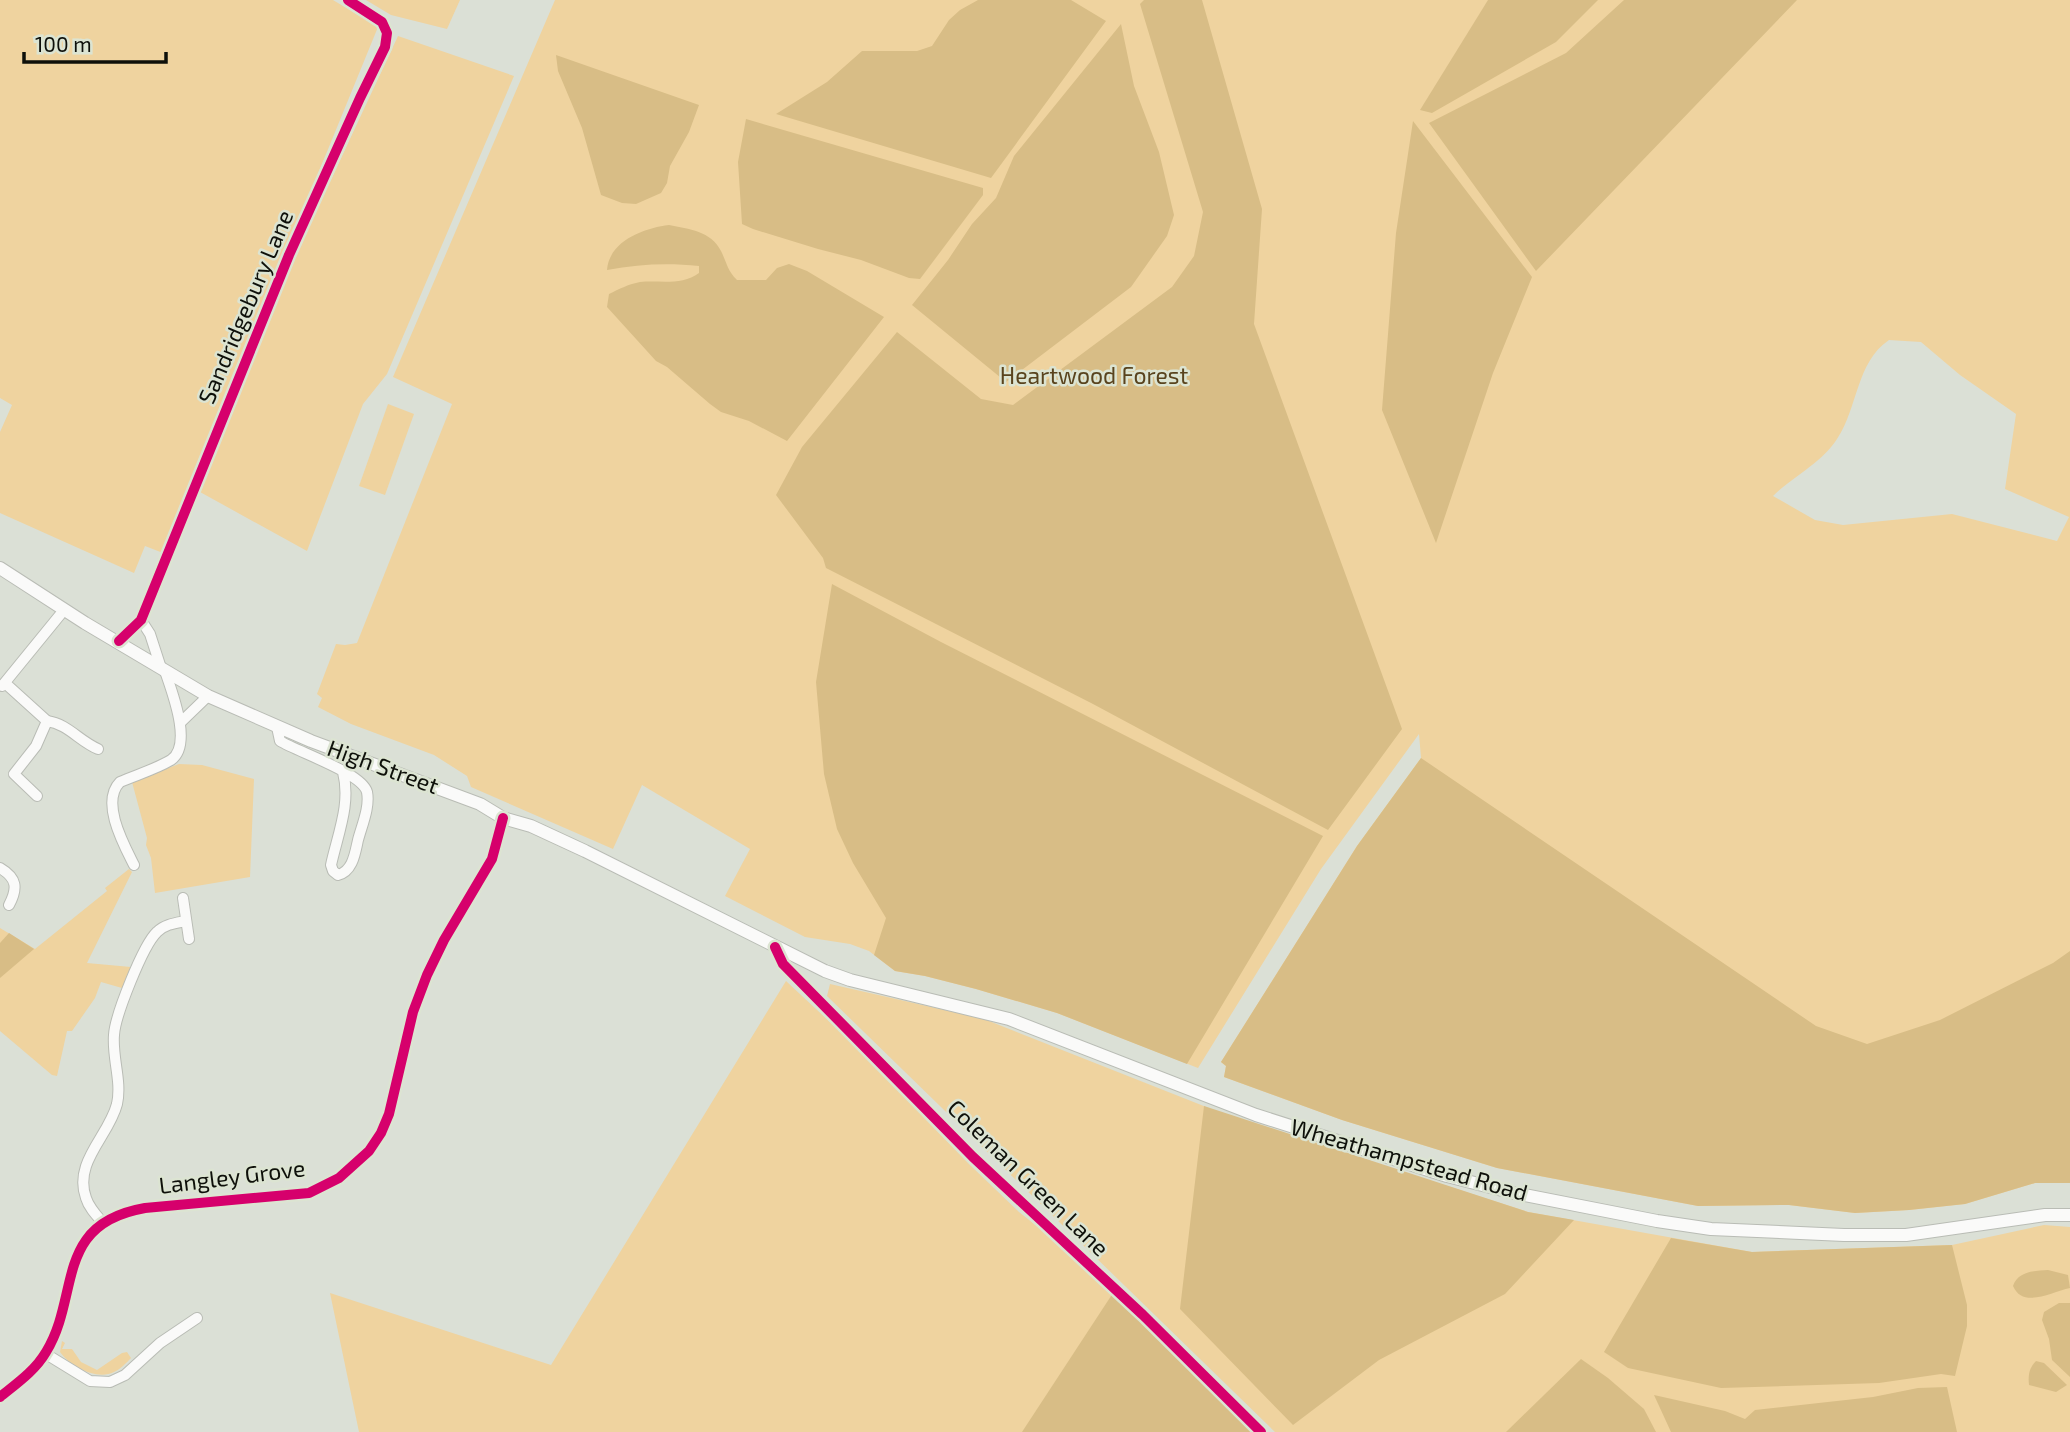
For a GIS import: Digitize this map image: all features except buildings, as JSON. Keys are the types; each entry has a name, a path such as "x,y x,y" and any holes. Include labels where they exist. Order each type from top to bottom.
{"main road":[{"name":"High Street","path":"0,568 64,610 208,696 277,727 432,784 480,804 503,818 531,825 775,947"},
{"name":"Wheathampstead Road","path":"775,947 808,964 850,980 1009,1019 1268,1119 1447,1175 1560,1203 1711,1229 1844,1235 1906,1235 2045,1215 2070,1215"}],"street":[{"name":"Sandridgebury Lane","path":"119,641 141,620 289,255 385,47 387,33 382,22 348,0"},
{"path":"64,610 2,686 47,721 59,723 84,743 99,749"},
{"path":"134,865 114,816 114,791 120,782 178,754 181,737 180,723 163,670 150,634 141,620"},
{"path":"180,723 208,696"},
{"path":"37,796 14,774 36,746 47,721"},
{"path":"277,727 280,741 343,772 362,783 367,796 353,861 347,871 338,875 331,864 346,807 343,772"},
{"name":"Langley Grove","path":"0,1397 24,1378 46,1354 61,1319 74,1263 90,1237 104,1224 119,1215 145,1208 309,1192 339,1178 369,1151 381,1133 394,1098 413,1012 427,975 444,940 492,859 503,818"},
{"path":"0,868 16,882 16,892 9,905"},
{"path":"183,898 189,939"},
{"path":"104,1224 86,1198 84,1181 88,1159 112,1119 117,1105 114,1045 116,1023 155,933 163,927 186,921"},
{"name":"Coleman Green Lane","path":"775,947 783,964 973,1157 1143,1315 1261,1432"},
{"path":"46,1354 90,1381 110,1382 125,1375 160,1343 197,1318"}],"green space":[{"path":"0,0 333,0 378,27 163,553 145,546 134,573 0,513 0,432 12,405 0,398"},
{"path":"366,0 460,0 447,29 391,15"},
{"name":"Heartwood Forest","path":"555,0 2070,0 2070,1183 2035,1183 1965,1204 1909,1210 1855,1213 1789,1205 1698,1206 1497,1168 1342,1120 1224,1077 1226,1066 1221,1062 1357,846 1421,758 1419,734 1321,869 1198,1068 1057,1013 976,989 895,971 869,951 850,944 805,937 725,896 750,849 642,785 613,849 471,787 467,776 434,755 351,724 318,707 322,698 317,694 336,644 357,643 452,404 393,377","holes":["1889,340 1921,342 1960,375 2016,414 2005,489 2069,517 2057,541 1952,514 1843,525 1815,520 1773,496 1831,448 1844,427 1864,373 1878,349"]},
{"path":"978,0 1071,0 1106,21 991,178 776,114 827,82 862,51 917,51 932,46 949,20"},
{"name":"Heartwood Forest","path":"1144,0 1202,0 1262,209 1254,324 1402,729 1328,830 1093,704 826,568 823,558 776,495 802,447 897,332 981,399 1013,405 1172,287 1194,256 1203,212 1140,4"},
{"path":"1488,0 1598,0 1556,42 1432,113 1420,110"},
{"path":"1624,0 1797,0 1536,271 1429,123 1566,53"},
{"path":"1121,24 1134,86 1159,152 1174,215 1167,236 1131,287 1006,382 912,305 948,260 972,224 996,198 1014,156"},
{"path":"398,36 514,76 387,374 363,404 307,551 200,492 300,246"},
{"path":"556,55 699,105 689,132 670,166 667,183 661,193 636,204 622,203 601,195 582,128 558,71"},
{"path":"746,119 983,188 983,195 920,279 909,278 861,260 753,229 742,224 738,162"},
{"path":"1413,121 1532,277 1493,373 1436,543 1382,410 1396,233"},
{"path":"669,225 699,232 711,239 717,244 729,270 737,280 766,280 777,268 789,264 807,271 884,317 787,441 749,421 721,412 710,404 667,367 656,361 607,307 609,294 628,285 685,280 699,273 699,266 676,265 642,265 607,270 614,251 629,238 649,229"},
{"path":"388,404 414,414 385,495 359,486"},
{"path":"832,584 1323,836 1187,1064 1057,1013 976,989 895,971 874,955 886,918 853,863 837,829 824,774 816,682"},
{"path":"1421,758 1816,1026 1867,1044 1940,1020 2053,963 2070,951 2070,1183 2035,1183 1965,1204 1909,1210 1855,1213 1789,1205 1698,1206 1497,1168 1342,1120 1224,1077 1226,1066 1221,1062 1357,846"},
{"path":"179,764 202,765 254,779 250,877 155,893 147,838 132,782"},
{"path":"129,869 132,872 87,963 131,967 122,988 101,982 95,998 72,1031 67,1031 57,1076 52,1075 0,1031 0,928 35,949 107,891 105,888"},
{"path":"9,933 34,949 0,978 0,943"},
{"path":"786,981 845,1036 970,1165 1019,1212 1062,1246 1113,1293 1255,1432 359,1432 330,1293 551,1365"},
{"path":"830,984 984,1019 1229,1116 1528,1212 1752,1252 1952,1245 2044,1225 2070,1227 2070,1432 1275,1432 827,996"},
{"path":"1204,1106 1528,1212 1574,1220 1505,1294 1379,1360 1293,1425 1180,1309"},
{"path":"1671,1238 1752,1252 1952,1245 1967,1305 1967,1326 1955,1376 1941,1374 1879,1383 1721,1388 1628,1368 1604,1352"},
{"path":"2048,1270 2068,1275 2070,1288 2030,1298 2023,1297 2013,1286 2023,1275"},
{"path":"1113,1293 1255,1432 1022,1432"},
{"path":"2059,1303 2070,1303 2070,1377 2052,1360 2049,1339 2042,1320 2044,1312"},
{"path":"62,1341 65,1343 62,1349 72,1349 81,1362 97,1370 122,1353 127,1352 131,1358 114,1372 100,1375 84,1371 64,1357 60,1352"},
{"path":"1581,1359 1644,1409 1656,1432 1506,1432"},
{"path":"2036,1361 2044,1363 2067,1385 2056,1392 2029,1385 2029,1372"},
{"path":"1947,1387 1957,1432 1671,1432 1654,1395 1725,1411 1745,1419 1755,1410 1873,1397 1918,1388"}],"cycle path":[{"path":"119,641 141,620 289,255 385,47 387,33 382,22 348,0"},
{"path":"0,1397 42,1359 57,1330 74,1265 82,1246 96,1229 116,1216 145,1208 309,1193 339,1178 369,1151 389,1114 413,1012 427,975 444,940 492,859 503,818"},
{"path":"775,947 783,964 973,1157 1143,1315 1261,1432"}]}
